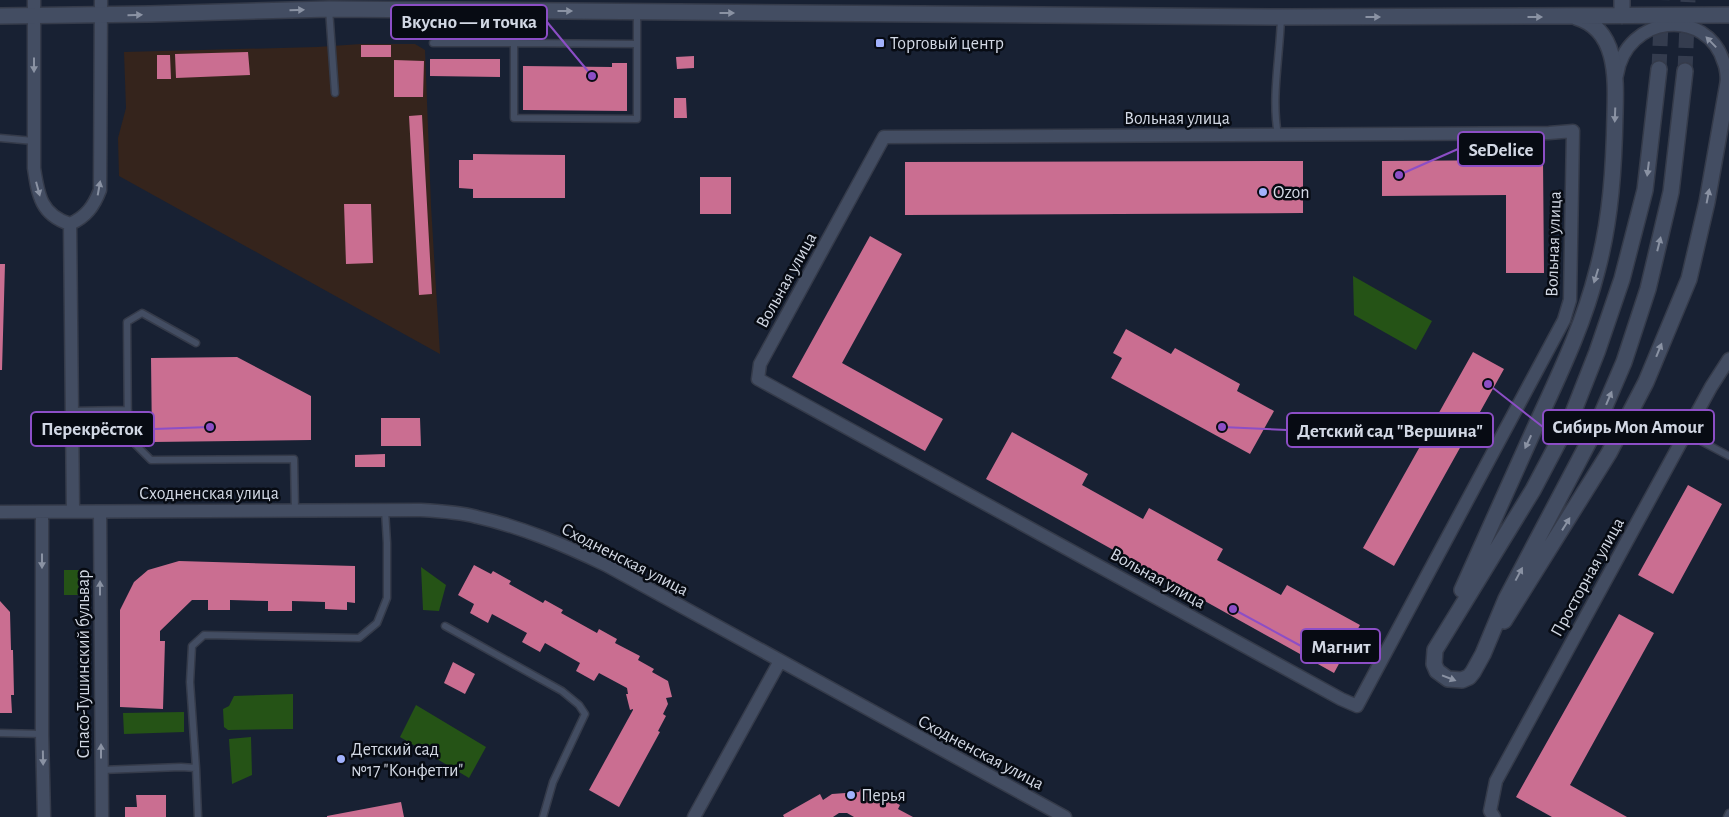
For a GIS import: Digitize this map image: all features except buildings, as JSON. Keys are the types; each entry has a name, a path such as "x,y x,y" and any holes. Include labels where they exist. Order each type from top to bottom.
{"street":[{"path":"34,0 34,168 37,190 42,204 51,215 60,221 70,224 79,220 87,213 95,202 100,190 101,7"},
{"path":"1622,0 1622,16"},
{"path":"0,16 34,16 101,7 1281,17 1729,14"},
{"path":"1572,16 1586,20 1604,36 1610,50 1616,78"},
{"path":"1438,644 1573,345 1597,271 1609,213 1614,159 1618,64 1629,44 1647,30 1658,26 1681,25 1703,34 1719,51 1728,82 1709,193 1689,279 1646,382 1609,453 1477,666 1469,677 1455,681 1448,680 1437,671 1434,664 1434,650 1438,644 1533,490 1571,418 1598,352 1622,279 1645,190 1660,69"},
{"path":"1484,654 1506,599 1594,432 1624,362 1648,289 1672,192 1685,71"},
{"name":"Вольная улица","path":"1573,131 1570,300 1564,320 1357,706 758,378 760,364 884,137 1278,134 1549,133 1573,131"},
{"path":"70,224 73,511"},
{"name":"Просторная улица","path":"1494,817 1490,811 1496,780 1711,387 1729,359"},
{"name":"Сходненская улица","path":"0,512 385,510 431,511 476,516 567,546 606,565 1064,817"},
{"path":"42,512 44,817"},
{"name":"Спасо-Тушинский бульвар","path":"100,512 102,817"},
{"path":"694,817 780,661"}],"lane":[{"path":"329,10 335,93"},
{"path":"514,44 514,118 637,119 638,12"},
{"path":"1278,134 1275,120 1281,17"},
{"path":"433,43 637,44"},
{"path":"0,138 34,141"},
{"path":"196,343 142,313 127,322 128,437 151,460 294,459 295,510"},
{"path":"72,411 128,410"},
{"path":"1686,433 1729,456"},
{"path":"198,817 190,682 192,646 204,635 359,638 377,623 387,598 385,510"},
{"path":"444,626 562,691 579,705 585,714 553,782 543,817"},
{"path":"0,734 42,734"},
{"path":"101,770 196,768"},
{"path":"1727,817 1729,813"}],"shaded area":[{"path":"361,44 415,44 425,50 431,206 440,354 119,176 118,138 126,108 124,52 317,47"}],"green space":[{"path":"1353,276 1432,321 1416,350 1354,315"},
{"path":"421,567 446,585 439,611 423,610"},
{"path":"64,570 80,570 81,595 64,595"},
{"path":"293,694 293,729 228,730 224,727 223,709 229,706 234,696"},
{"path":"416,705 486,747 469,778 400,737"},
{"path":"184,712 184,732 124,734 123,713"},
{"path":"251,737 252,775 232,784 229,739"}],"tunnel":[{"path":"1659,69 1662,0"},
{"path":"1685,71 1688,0"}],"place":[{"name":"Торговый центр","path":"880,43"},
{"name":"Вкусно — и точка","path":"592,76"},
{"name":"SeDelice","path":"1399,175"},
{"name":"Ozon","path":"1263,192"},
{"name":"Сибирь Mon Amour","path":"1488,384"},
{"name":"Перекрёсток","path":"210,427"},
{"name":"Детский сад \"Вершина\"","path":"1222,427"},
{"name":"Магнит","path":"1233,609"},
{"name":"Детский сад №17 \"Конфетти\"","path":"341,759"},
{"name":"Перья","path":"851,795"}]}
